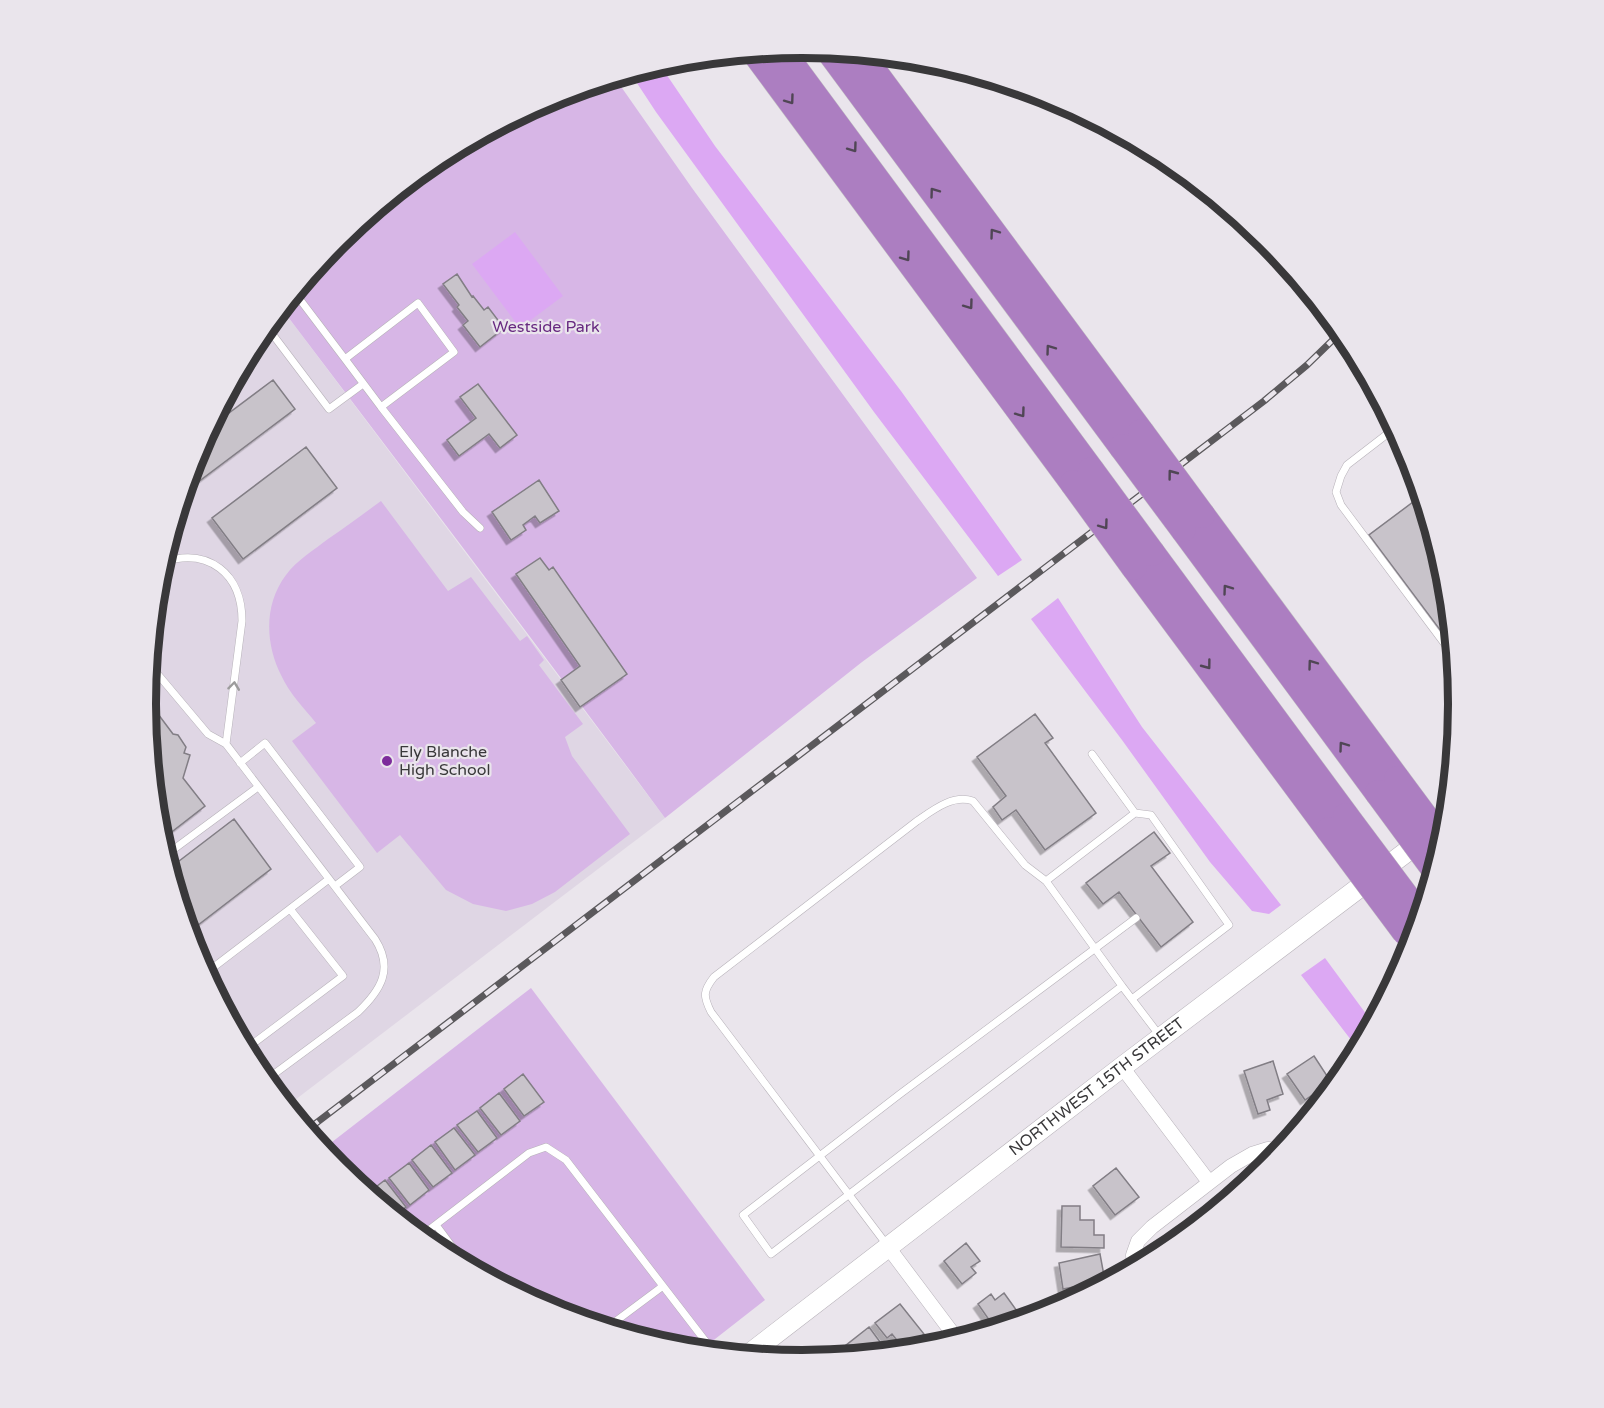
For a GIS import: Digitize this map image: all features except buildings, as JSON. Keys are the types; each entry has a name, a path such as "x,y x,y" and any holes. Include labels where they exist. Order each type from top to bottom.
{"highway":[{"path":"787,59 1082,477 1338,823 1408,924"},
{"path":"760,60 1082,477"},
{"path":"836,60 1132,440 1193,522 1387,786 1429,859"},
{"path":"867,62 1132,440"},
{"path":"1387,786 1434,833"}],"street":[{"name":"NORTHWEST 15TH STREET","path":"757,1348 1122,1067 1435,830"},
{"path":"1122,1067 1209,1182"},
{"path":"1133,1258 1138,1241 1152,1227 1231,1166 1252,1154 1269,1149"},
{"path":"888,1247 952,1332"}],"lane":[{"path":"300,299 463,512 480,528"},
{"path":"345,359 418,303 454,352 381,407"},
{"path":"273,335 329,409 363,384"},
{"path":"1388,434 1347,465 1336,492 1341,505 1444,644"},
{"path":"173,559 190,557 213,563 230,580 242,603 242,621 226,744"},
{"path":"157,674 208,734 226,744 382,951 384,967 381,983 370,999 358,1012 273,1074"},
{"path":"240,763 265,743 360,867 335,886"},
{"path":"1092,753 1135,813"},
{"path":"173,850 258,787"},
{"path":"888,1247 711,1012 705,991 714,977 916,821 955,799 967,798 973,801 1009,848 1025,865 1046,881 1162,1038"},
{"path":"1046,881 1135,813 1150,815 1228,925 1132,999"},
{"path":"213,967 329,879"},
{"path":"253,1044 343,976 290,909"},
{"path":"1122,986 771,1254 742,1215 1136,918"},
{"path":"429,1231 529,1154 546,1147 567,1160 706,1342"},
{"path":"436,1225 452,1246"},
{"path":"616,1322 663,1286"}],"shaded area":[{"path":"666,73 715,146 901,391 1022,560 998,576 874,412 635,80"},
{"path":"515,232 563,296 520,328 472,264"},
{"name":"Ely Blanche High School","path":"287,315 665,818 293,1101 290,1097 265,1063 243,1027 223,989 191,911 178,871 169,830 162,788 156,704 162,620 169,578 178,537 191,497 223,419 243,381"},
{"path":"1058,598 1142,727 1281,905 1269,914 1252,911 1210,862 1031,619"},
{"path":"1325,958 1367,1015 1352,1041 1301,975"}],"green space":[{"name":"Westside Park","path":"620,85 692,188 977,578 862,662 665,818 287,315 317,278 376,219 443,167 517,125 555,108"},
{"path":"381,501 448,591 471,577 520,641 527,636 544,660 539,665 583,724 565,737 572,756 630,834 555,892 532,904 506,911 473,904 446,890 400,835 377,853 292,741 316,723 288,688 276,663 269,624 274,598 286,575 295,565"},
{"path":"531,988 765,1300 710,1343 635,1328 595,1315 517,1283 443,1241 376,1189 330,1144"}],"railway":[{"path":"313,1125 1264,401 1334,339"}],"place":[{"name":"Ely Blanche High School","path":"387,761"}]}
